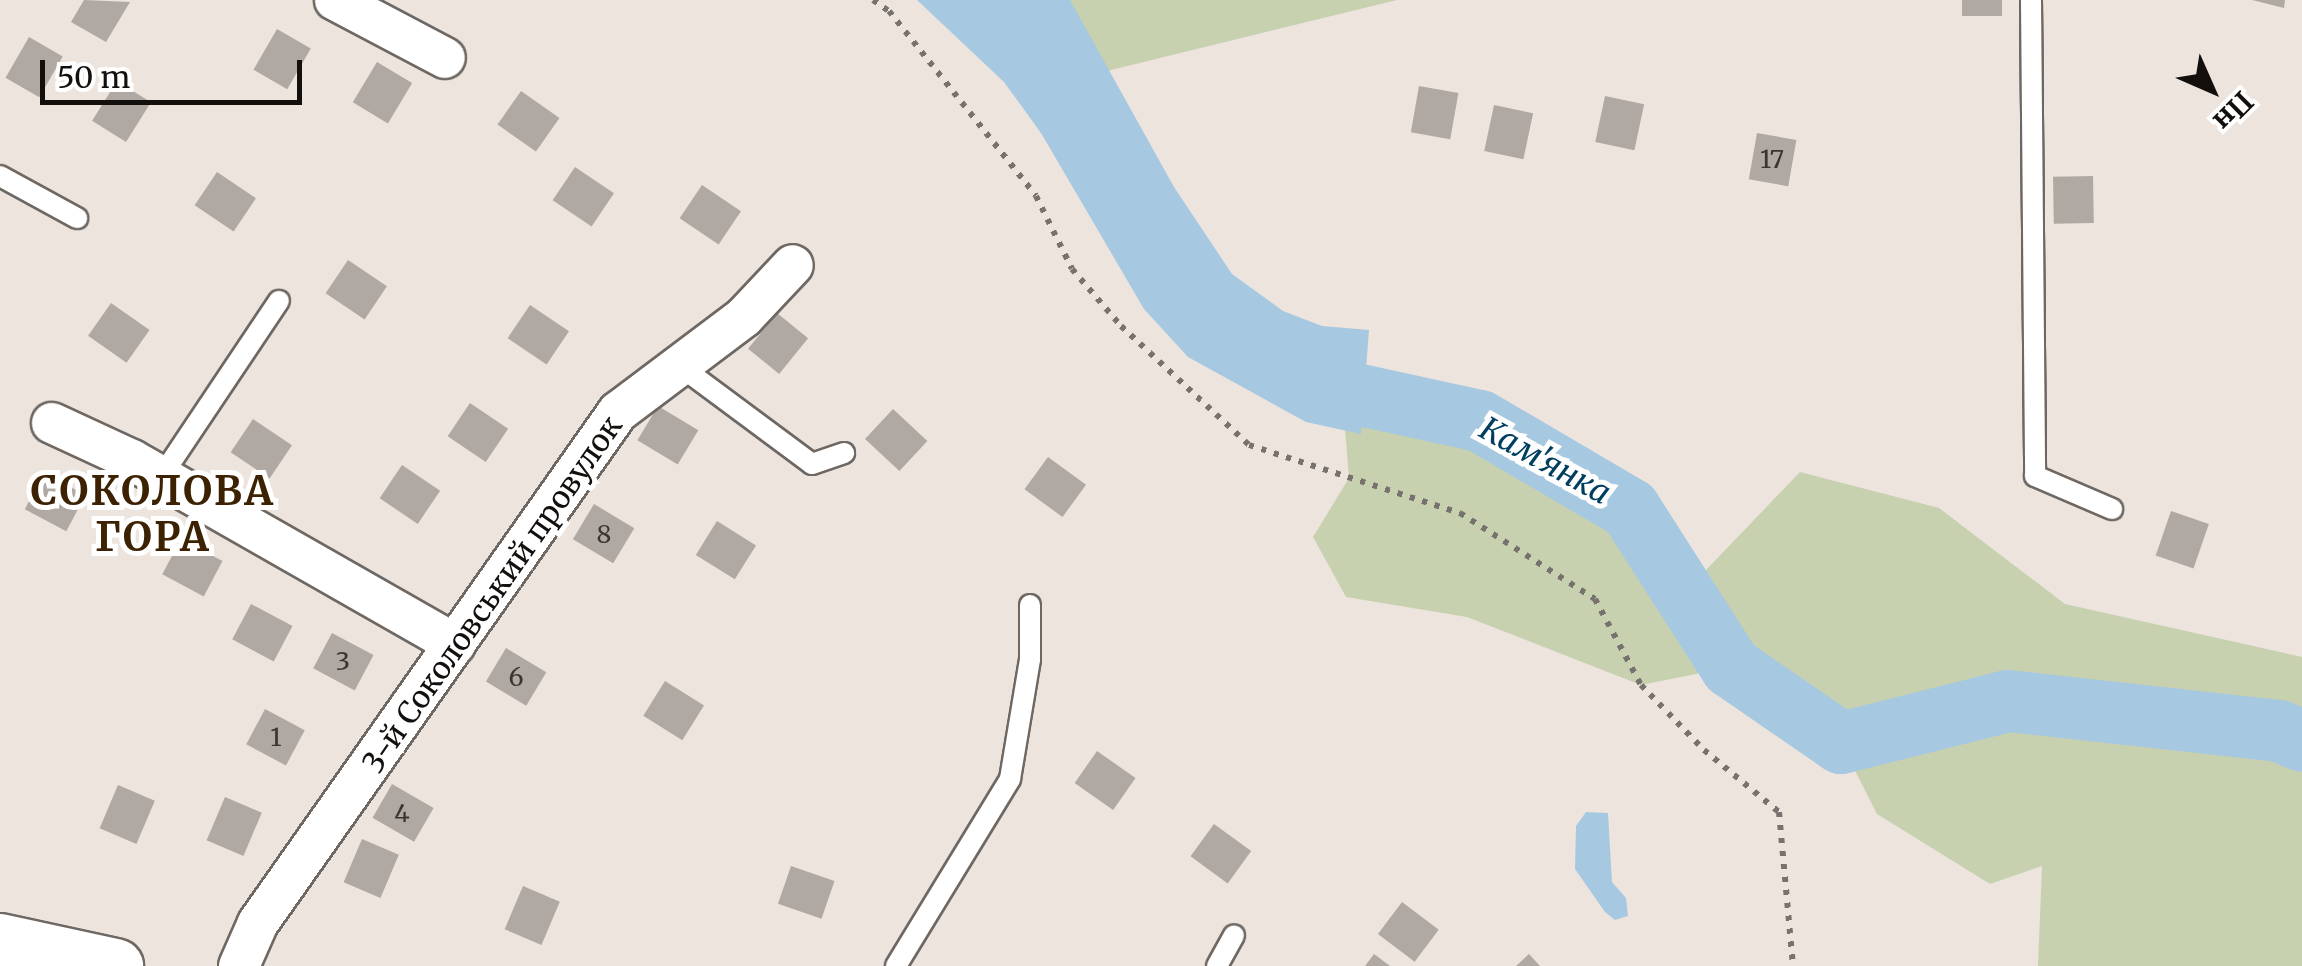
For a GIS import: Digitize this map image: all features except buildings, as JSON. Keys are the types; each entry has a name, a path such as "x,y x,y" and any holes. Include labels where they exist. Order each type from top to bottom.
{"street":[{"path":"334,0 445,58"},
{"name":"3-й Соколовський провулок","path":"239,966 258,923 618,412 744,317 793,264"},
{"path":"52,423 161,477 455,644"},
{"path":"0,941 114,966"}],"lane":[{"path":"2030,0 2035,476 2112,509"},
{"path":"0,176 77,218"},
{"path":"161,477 279,300"},
{"path":"680,366 812,464 844,453"},
{"path":"896,966 1010,779 1030,658 1030,605"},
{"path":"1217,966 1234,935"}],"path":[{"path":"874,0 901,25 1036,196 1072,269 1121,326 1248,445 1460,514 1595,599 1642,685 1704,750 1779,812 1794,966"}],"green space":[{"path":"959,0 1397,0 1058,83"},
{"path":"1342,391 1480,421 1630,509 1684,593 1800,472 1939,508 2065,604 2302,657 2302,966 2038,966 2042,866 1990,884 1877,814 1841,743 1731,667 1641,685 1467,617 1346,597 1313,537 1349,478"}],"water":[{"path":"917,0 1070,0 1174,187 1232,274 1283,311 1322,326 1369,330 1361,434 1306,422 1188,357 1144,309 1041,133 1004,82"},
{"path":"1586,812 1608,813 1612,882 1626,898 1628,916 1615,920 1605,912 1575,869 1576,826"}],"waterway":[{"name":"Кам'янка","path":"1292,354 1342,391 1480,421 1630,509 1731,667 1841,743 2008,701 2279,731 2302,741"}],"district":[{"name":"СОКОЛОВА ГОРА","path":"153,514"}]}
